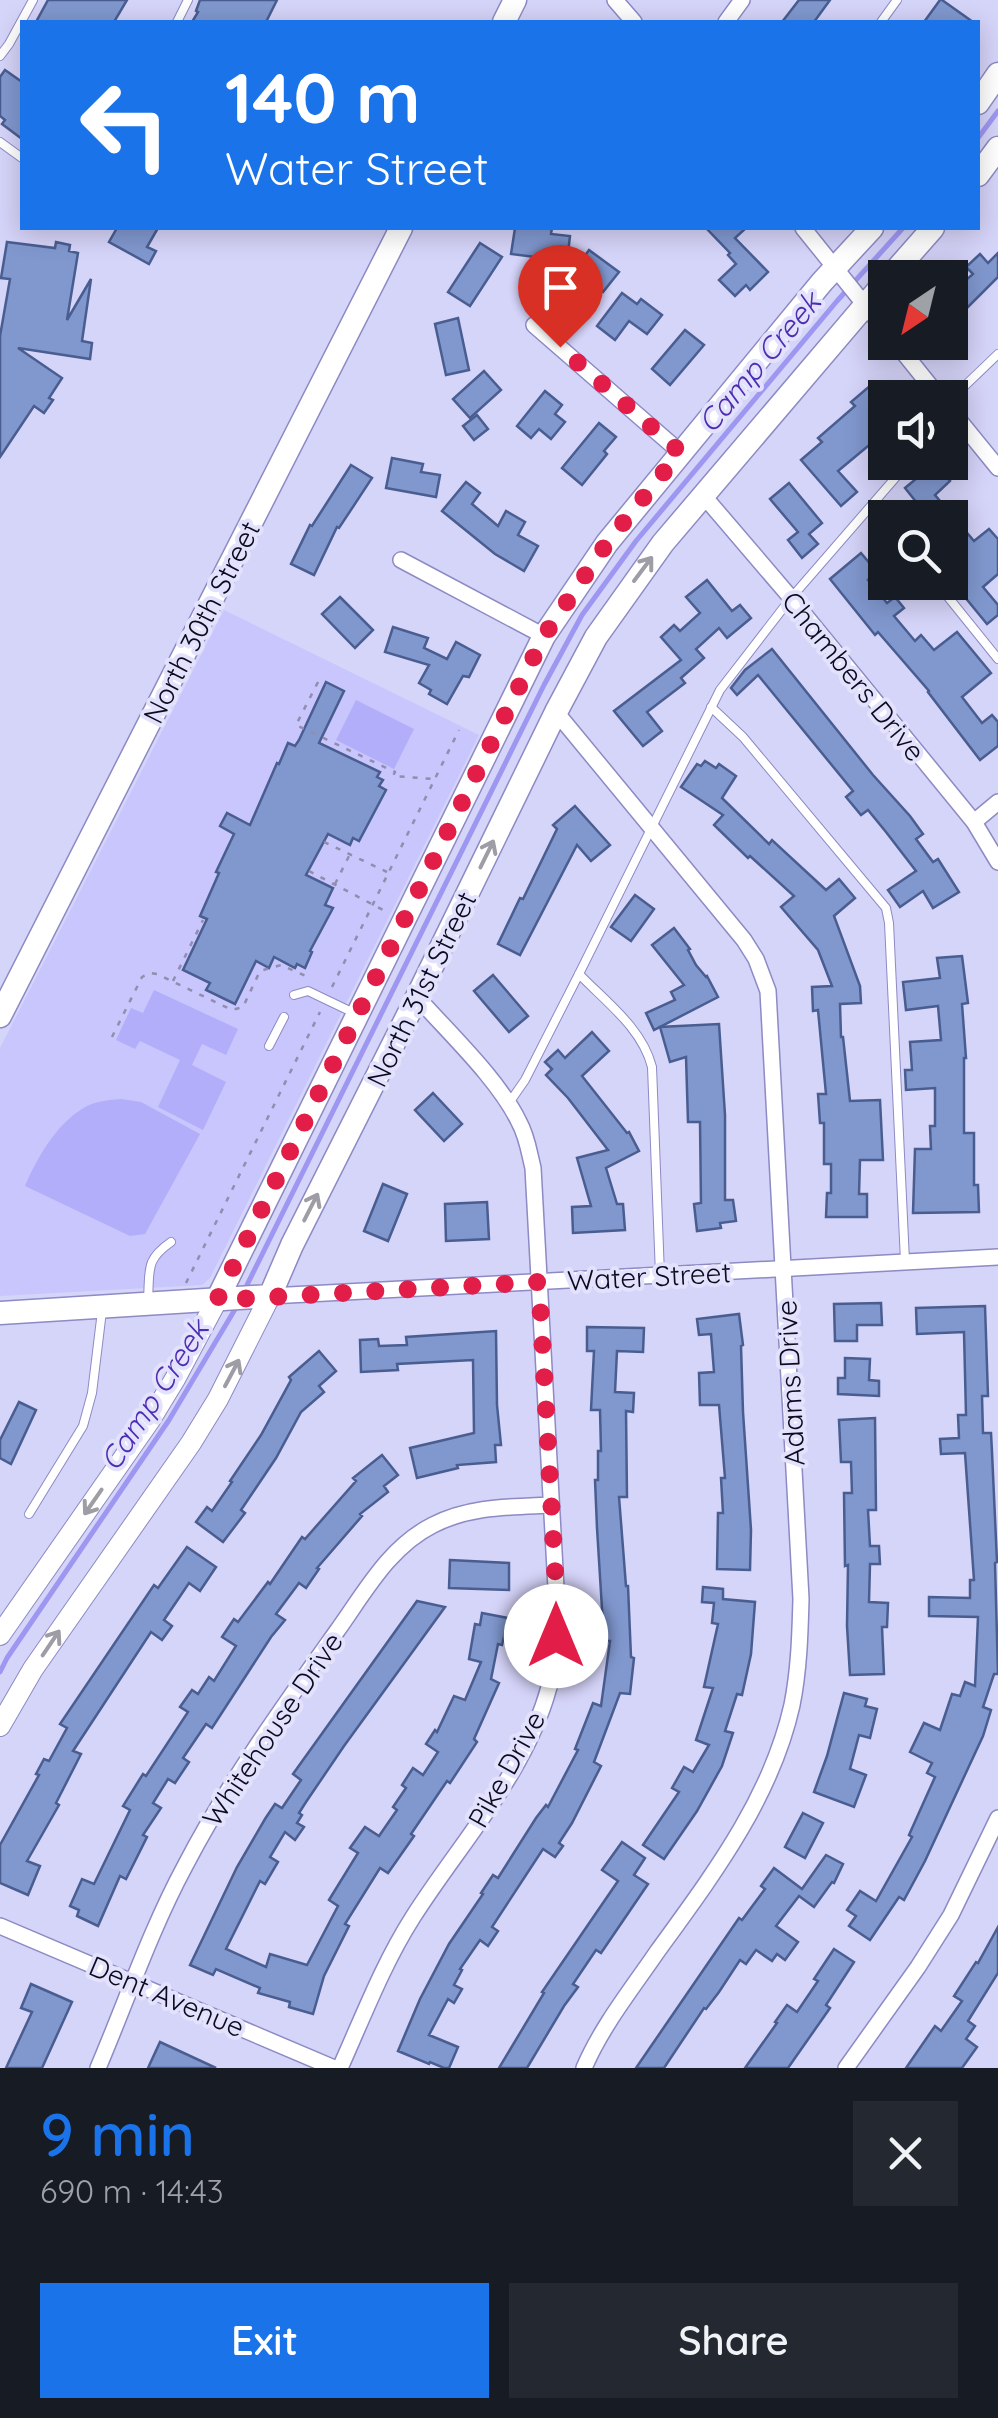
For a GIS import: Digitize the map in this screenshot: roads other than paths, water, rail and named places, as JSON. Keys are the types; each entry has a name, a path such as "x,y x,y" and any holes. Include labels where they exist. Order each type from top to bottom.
{"main road":[{"path":"980,99 998,74"},
{"path":"980,172 998,148"},
{"name":"North 30th Street","path":"0,1016 400,230"},
{"name":"North 31st Street","path":"217,1300 544,636 607,543 680,452 870,230"},
{"name":"North 31st Street","path":"905,260 931,230"},
{"name":"North 31st Street","path":"270,1296 292,1244 583,659 663,542 868,302"},
{"name":"Water Street","path":"0,1313 270,1296"}],"street":[{"path":"615,0 632,20"},
{"path":"805,230 868,309"},
{"path":"534,326 680,452"},
{"path":"910,360 926,380"},
{"path":"968,430 998,468"},
{"name":"Chambers Drive","path":"703,495 974,822 998,862"},
{"path":"402,560 544,636"},
{"name":"Adams Drive","path":"556,712 744,940 768,991 801,1599 798,1672 788,1719 763,1788 736,1838 604,2028 584,2068"},
{"path":"974,822 998,802"},
{"name":"Pike Drive","path":"337,2068 396,1945 504,1784 540,1712 551,1676 556,1636 533,1168 521,1124 508,1104 418,997"},
{"name":"Water Street","path":"270,1296 998,1256"},
{"name":"North 31st Street","path":"0,1726 32,1669 200,1428 270,1296"},
{"name":"North 31st Street","path":"0,1635 150,1420 217,1300"},
{"name":"Whitehouse Drive","path":"98,2068 183,1869 302,1678 366,1588 392,1556 433,1525 484,1508 551,1504"},
{"path":"846,2068 951,1914 998,1818"},
{"name":"Dent Avenue","path":"0,1926 337,2068"}],"lane":[{"path":"0,56 20,23"},
{"path":"968,389 998,354"},
{"path":"877,500 894,480"},
{"path":"508,1104 525,1080 728,678 868,510"},
{"path":"950,600 998,660"},
{"path":"711,707 744,737 886,908 905,1262"},
{"path":"579,974 631,1027 649,1055 660,1275"},
{"path":"294,996 308,991 358,1015"},
{"path":"269,1046 284,1017"},
{"path":"148,1304 150,1264 156,1252 171,1242"},
{"path":"28,1514 83,1426 92,1393 103,1307"}],"waterway":[{"name":"Camp Creek","path":"980,135 998,111"},
{"name":"Camp Creek","path":"244,1291 582,615 636,541 901,230"},
{"name":"Camp Creek","path":"0,1672 169,1420 237,1306"}]}
